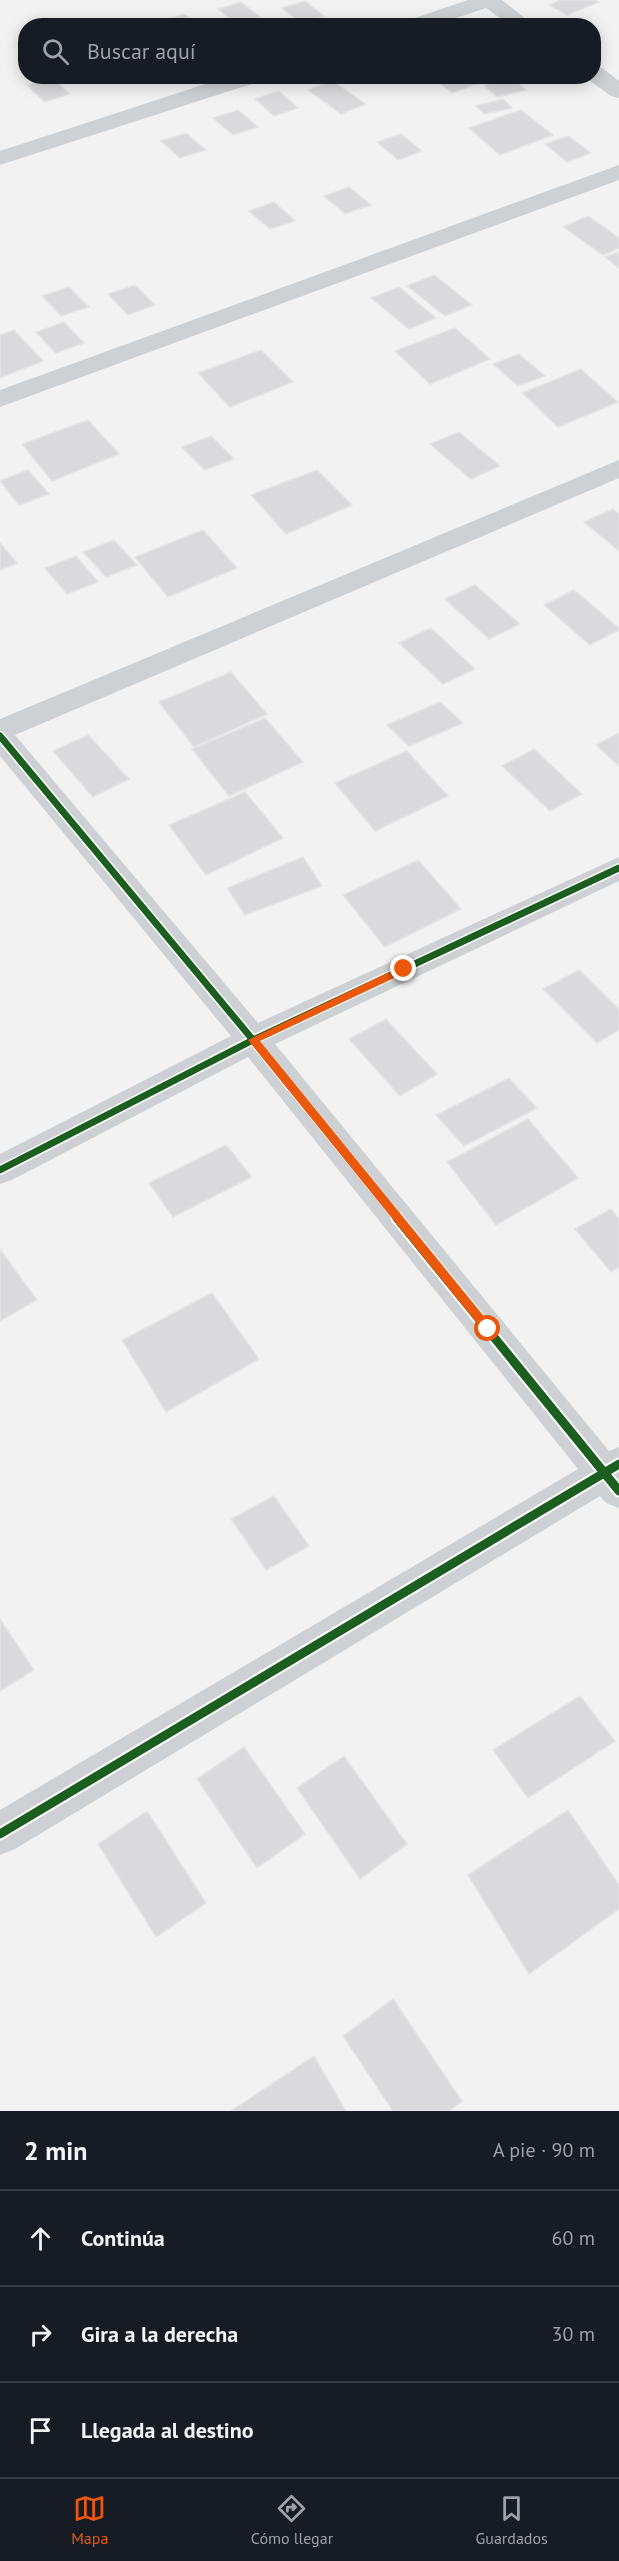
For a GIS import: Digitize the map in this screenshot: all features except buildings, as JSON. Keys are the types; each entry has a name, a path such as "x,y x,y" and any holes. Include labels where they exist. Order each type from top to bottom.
{"street":[{"path":"434,18 489,0 514,18"},
{"path":"601,78 619,91"},
{"path":"0,158 228,84"},
{"path":"0,399 619,172"},
{"path":"0,730 619,468"},
{"path":"0,736 614,1476 0,1834"},
{"path":"0,1170 253,1040 619,868"}],"cycle path":[{"path":"0,736 253,1040 619,1491"},
{"path":"0,1170 253,1040 619,868"},
{"path":"0,1834 619,1464"}],"route":[{"path":"404,969 253,1040 488,1329"}]}
